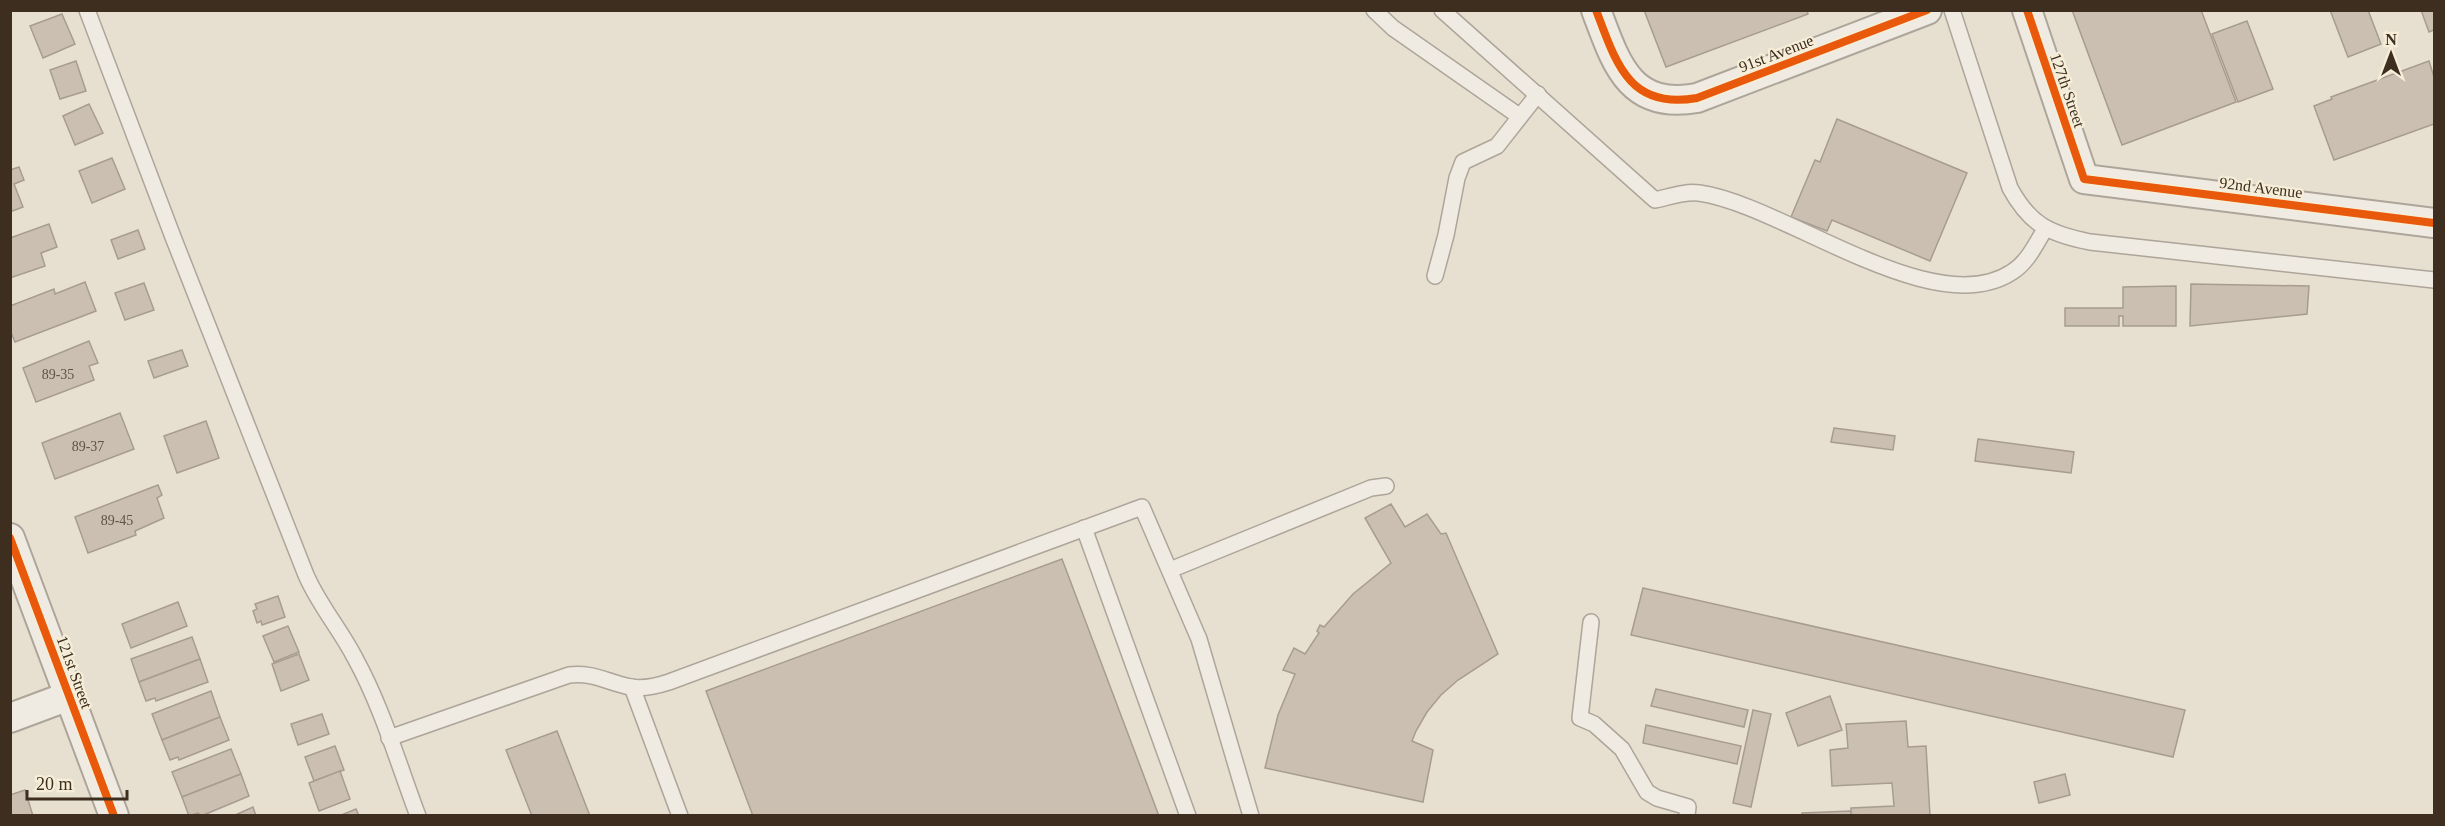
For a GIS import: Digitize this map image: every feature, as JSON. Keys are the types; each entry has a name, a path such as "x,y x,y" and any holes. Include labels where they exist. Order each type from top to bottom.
{"street":[{"name":"91st Avenue","path":"1596,10 1614,54 1634,85 1641,92 1660,98 1684,100 1697,98 1927,10"},
{"name":"127th Street","path":"2027,10 2084,179"},
{"name":"92nd Avenue","path":"2084,179 2434,223"},
{"name":"121st Street","path":"10,538 114,816"},
{"path":"10,718 69,696"}],"lane":[{"path":"87,10 173,237 306,575 315,595 355,657 371,690 418,816"},
{"path":"1374,10 1393,28 1519,116"},
{"path":"1442,10 1655,200 1686,192 1698,192 1729,200 1846,252 1900,272 1944,284 1969,286 1999,279 2013,272 2023,263 2045,229"},
{"path":"1952,10 2010,188 2026,214 2045,229 2059,235 2090,242 2434,280"},
{"path":"1435,276 1463,162 1497,146 1538,94"},
{"path":"1170,570 1371,488 1386,486"},
{"path":"389,738 558,677 579,673 632,687 669,682 1142,507 1202,649 1251,816"},
{"path":"1084,528 1188,816"},
{"path":"1591,622 1580,718 1594,724 1623,749 1647,792 1658,798 1688,807 1687,816"},
{"path":"632,687 680,816"}],"building":[{"path":"1644,10 1807,10 1808,14 1666,67"},
{"path":"2072,10 2201,10 2236,102 2122,145"},
{"path":"2330,10 2368,10 2381,44 2348,57"},
{"path":"2421,10 2434,10 2434,30 2429,32"},
{"path":"62,14 75,44 43,58 30,26"},
{"path":"2247,21 2273,89 2238,102 2212,34"},
{"path":"76,61 86,91 60,99 50,70"},
{"path":"2429,61 2434,77 2434,124 2334,160 2314,106 2332,99 2331,97"},
{"path":"89,104 103,133 75,145 63,116"},
{"path":"1837,119 1967,173 1930,261 1832,220 1827,231 1791,217 1815,160 1820,162"},
{"path":"112,158 125,189 92,203 79,171"},
{"path":"19,167 24,180 14,184 23,207 10,212 10,170"},
{"path":"49,224 57,247 41,253 45,266 10,278 10,238"},
{"path":"138,230 145,249 118,259 111,240"},
{"path":"85,282 96,311 15,342 10,330 10,306 54,289 55,294"},
{"path":"144,283 154,310 125,320 115,293"},
{"path":"2191,284 2309,286 2307,314 2190,326"},
{"path":"2176,286 2176,326 2123,326 2123,316 2119,316 2119,326 2065,326 2065,308 2123,308 2123,287"},
{"path":"89,341 98,363 89,366 94,380 36,402 23,368"},
{"path":"182,350 188,366 154,378 148,361"},
{"path":"120,413 134,449 55,479 42,443"},
{"path":"206,421 219,458 177,473 164,436"},
{"path":"1834,428 1895,436 1893,450 1831,442"},
{"path":"1978,439 2074,452 2071,473 1975,461"},
{"path":"158,485 162,495 157,498 164,518 135,531 136,535 88,553 75,517"},
{"path":"1391,504 1405,527 1427,514 1441,534 1446,533 1498,654 1458,680 1441,695 1427,712 1416,731 1412,741 1433,750 1423,802 1265,768 1278,715 1295,674 1283,670 1294,648 1305,654 1319,633 1317,631 1320,625 1324,627 1353,594 1391,563 1365,518"},
{"path":"1062,559 1159,816 753,816 706,691"},
{"path":"1643,588 2185,710 2173,757 1631,635"},
{"path":"278,596 285,617 262,625 261,621 257,623 253,611 257,609 255,604"},
{"path":"178,602 187,626 131,648 122,624"},
{"path":"288,626 299,652 274,662 263,636"},
{"path":"192,637 200,659 139,682 131,659"},
{"path":"299,654 309,680 281,691 272,664"},
{"path":"200,659 208,682 156,701 155,698 146,701 139,682"},
{"path":"1656,689 1748,710 1744,727 1651,706"},
{"path":"211,691 220,717 162,740 152,714"},
{"path":"1830,696 1842,730 1798,746 1786,713"},
{"path":"1753,710 1771,714 1751,807 1733,803"},
{"path":"322,714 329,734 298,745 291,724"},
{"path":"220,717 229,740 179,760 178,757 170,760 162,740"},
{"path":"1906,721 1908,747 1926,746 1930,816 1851,816 1851,808 1894,806 1892,783 1832,786 1830,750 1848,748 1846,724"},
{"path":"1646,725 1741,746 1737,764 1643,743"},
{"path":"557,731 590,816 532,816 506,750"},
{"path":"335,746 344,770 314,781 305,757"},
{"path":"231,749 241,774 182,797 172,772"},
{"path":"340,771 350,799 319,811 309,783"},
{"path":"241,774 249,796 201,816 198,813 189,816 182,797"},
{"path":"2065,774 2070,795 2039,803 2034,782"},
{"path":"25,790 33,816 10,816 10,795"},
{"path":"253,807 256,816 233,816"},
{"path":"356,809 359,816 339,816"},
{"path":"1851,811 1851,816 1802,816 1802,813"}],"cycle path":[{"path":"1596,10 1611,48 1628,78 1640,89 1655,97 1674,100 1697,98 1927,10"},
{"path":"2027,10 2084,179 2434,223"},
{"path":"10,538 114,816"}]}
